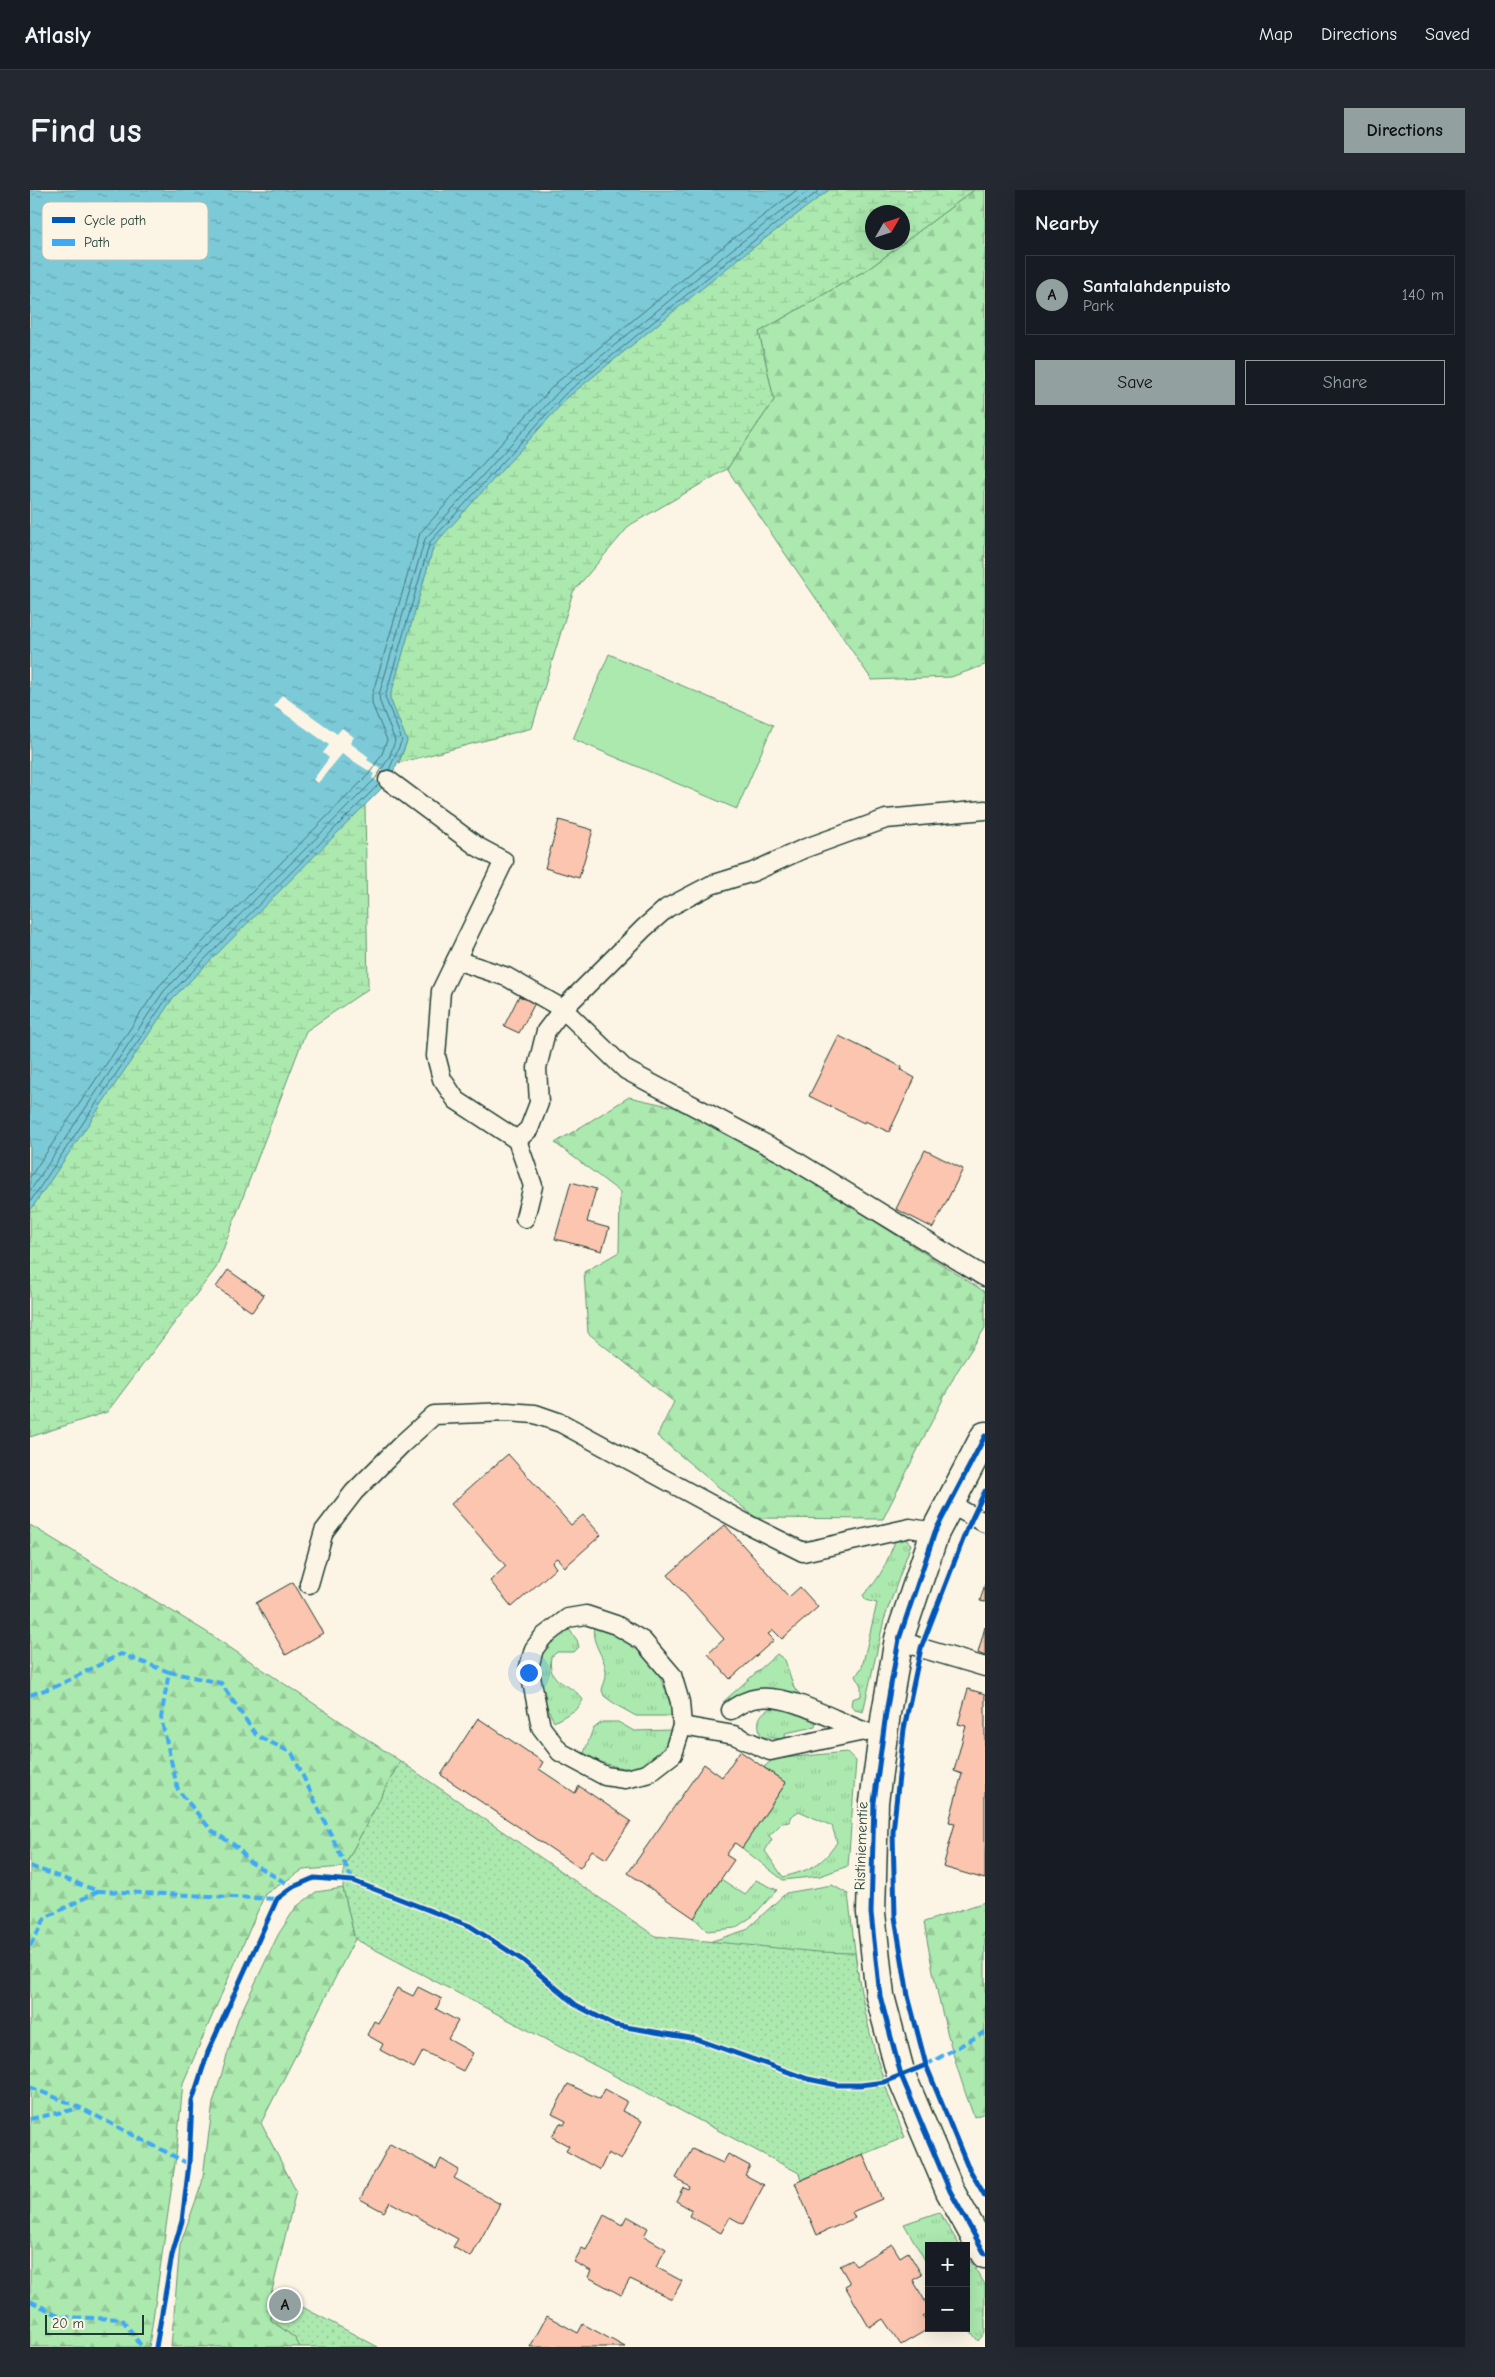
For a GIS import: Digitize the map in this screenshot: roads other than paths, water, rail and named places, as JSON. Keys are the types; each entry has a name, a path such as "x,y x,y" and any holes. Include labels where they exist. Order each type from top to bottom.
{"street":[{"name":"Ristiniementie","path":"985,1436 935,1532 899,1639 874,1733 871,1913 880,1996 901,2075 950,2191 985,2254"}],"lane":[{"path":"388,780 478,847 504,861 441,990 436,1056 442,1079 456,1100 517,1140 533,1186 525,1218"},
{"path":"517,1140 529,1129 539,1103 536,1068 546,1031 563,1009 644,928 667,908 711,885 753,872 804,849 886,819 985,810"},
{"path":"456,960 507,977 563,1009 626,1070 786,1155 985,1277"},
{"path":"309,1584 324,1531 354,1492 434,1415 507,1412 535,1414 560,1423 747,1524 803,1552 910,1528 935,1532"},
{"path":"950,1504 985,1524"},
{"path":"586,1615 616,1625 643,1641 672,1675 680,1702 682,1726 673,1754 648,1774 625,1778 605,1776 579,1763 560,1752 540,1727 529,1667 534,1649 543,1637 568,1618 586,1615"},
{"path":"899,1639 921,1648 985,1667"},
{"path":"730,1710 745,1701 760,1697 768,1698 790,1702 874,1733"},
{"path":"682,1726 734,1735 770,1751 874,1733"}],"water":[{"path":"30,190 829,190 737,260 568,397 434,545 390,698 407,741 391,775 384,786 173,998 30,1211"}],"place":[{"name":"Santalahdenpuisto","path":"285,2305"}]}
